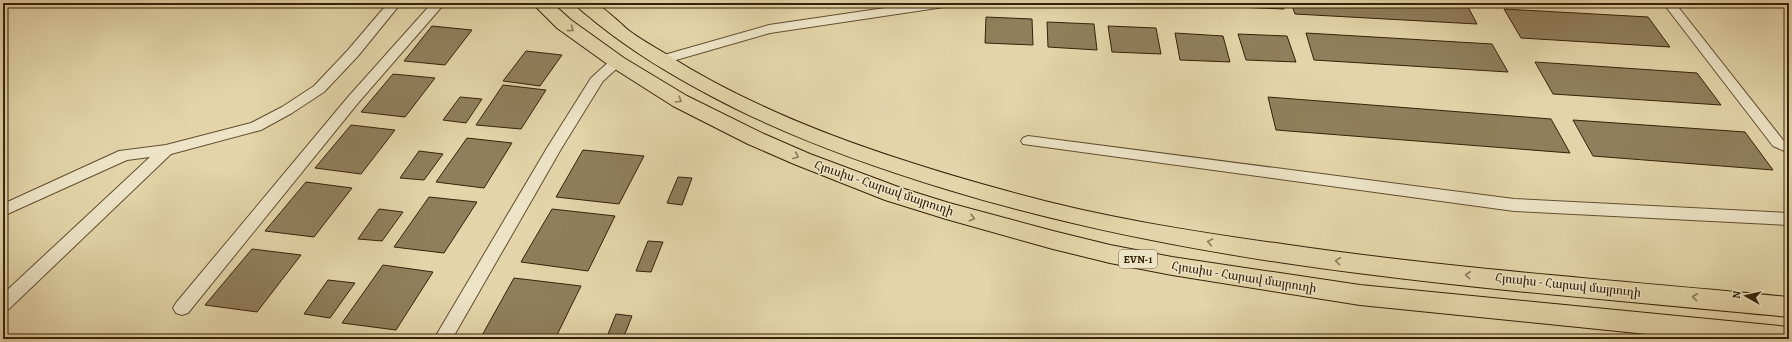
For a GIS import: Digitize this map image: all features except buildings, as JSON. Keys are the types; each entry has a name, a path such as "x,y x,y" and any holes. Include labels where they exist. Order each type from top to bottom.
{"highway":[{"name":"Հյուսիս - Հարավ մայրուղի","path":"541,3 564,24 617,62 680,101 749,136 845,176 946,211 1110,254 1172,266 1360,295 1789,338"},
{"name":"Հյուսիս - Հարավ մայրուղի","path":"583,3 632,41 662,60 744,105 811,135 855,152 954,185 1121,227 1236,247 1353,264 1789,307"},
{"path":"1724,300 1748,335"}],"lane":[{"path":"3,210 124,155 166,150 256,127 287,110 320,89 353,53 395,3"},
{"path":"182,308 353,100 439,3"},
{"path":"662,60 769,28 944,3"},
{"path":"1669,3 1778,143 1789,148"},
{"path":"443,339 554,148 598,78 617,62"},
{"path":"1028,141 1514,205 1789,218"},
{"path":"3,304 166,150"}]}
